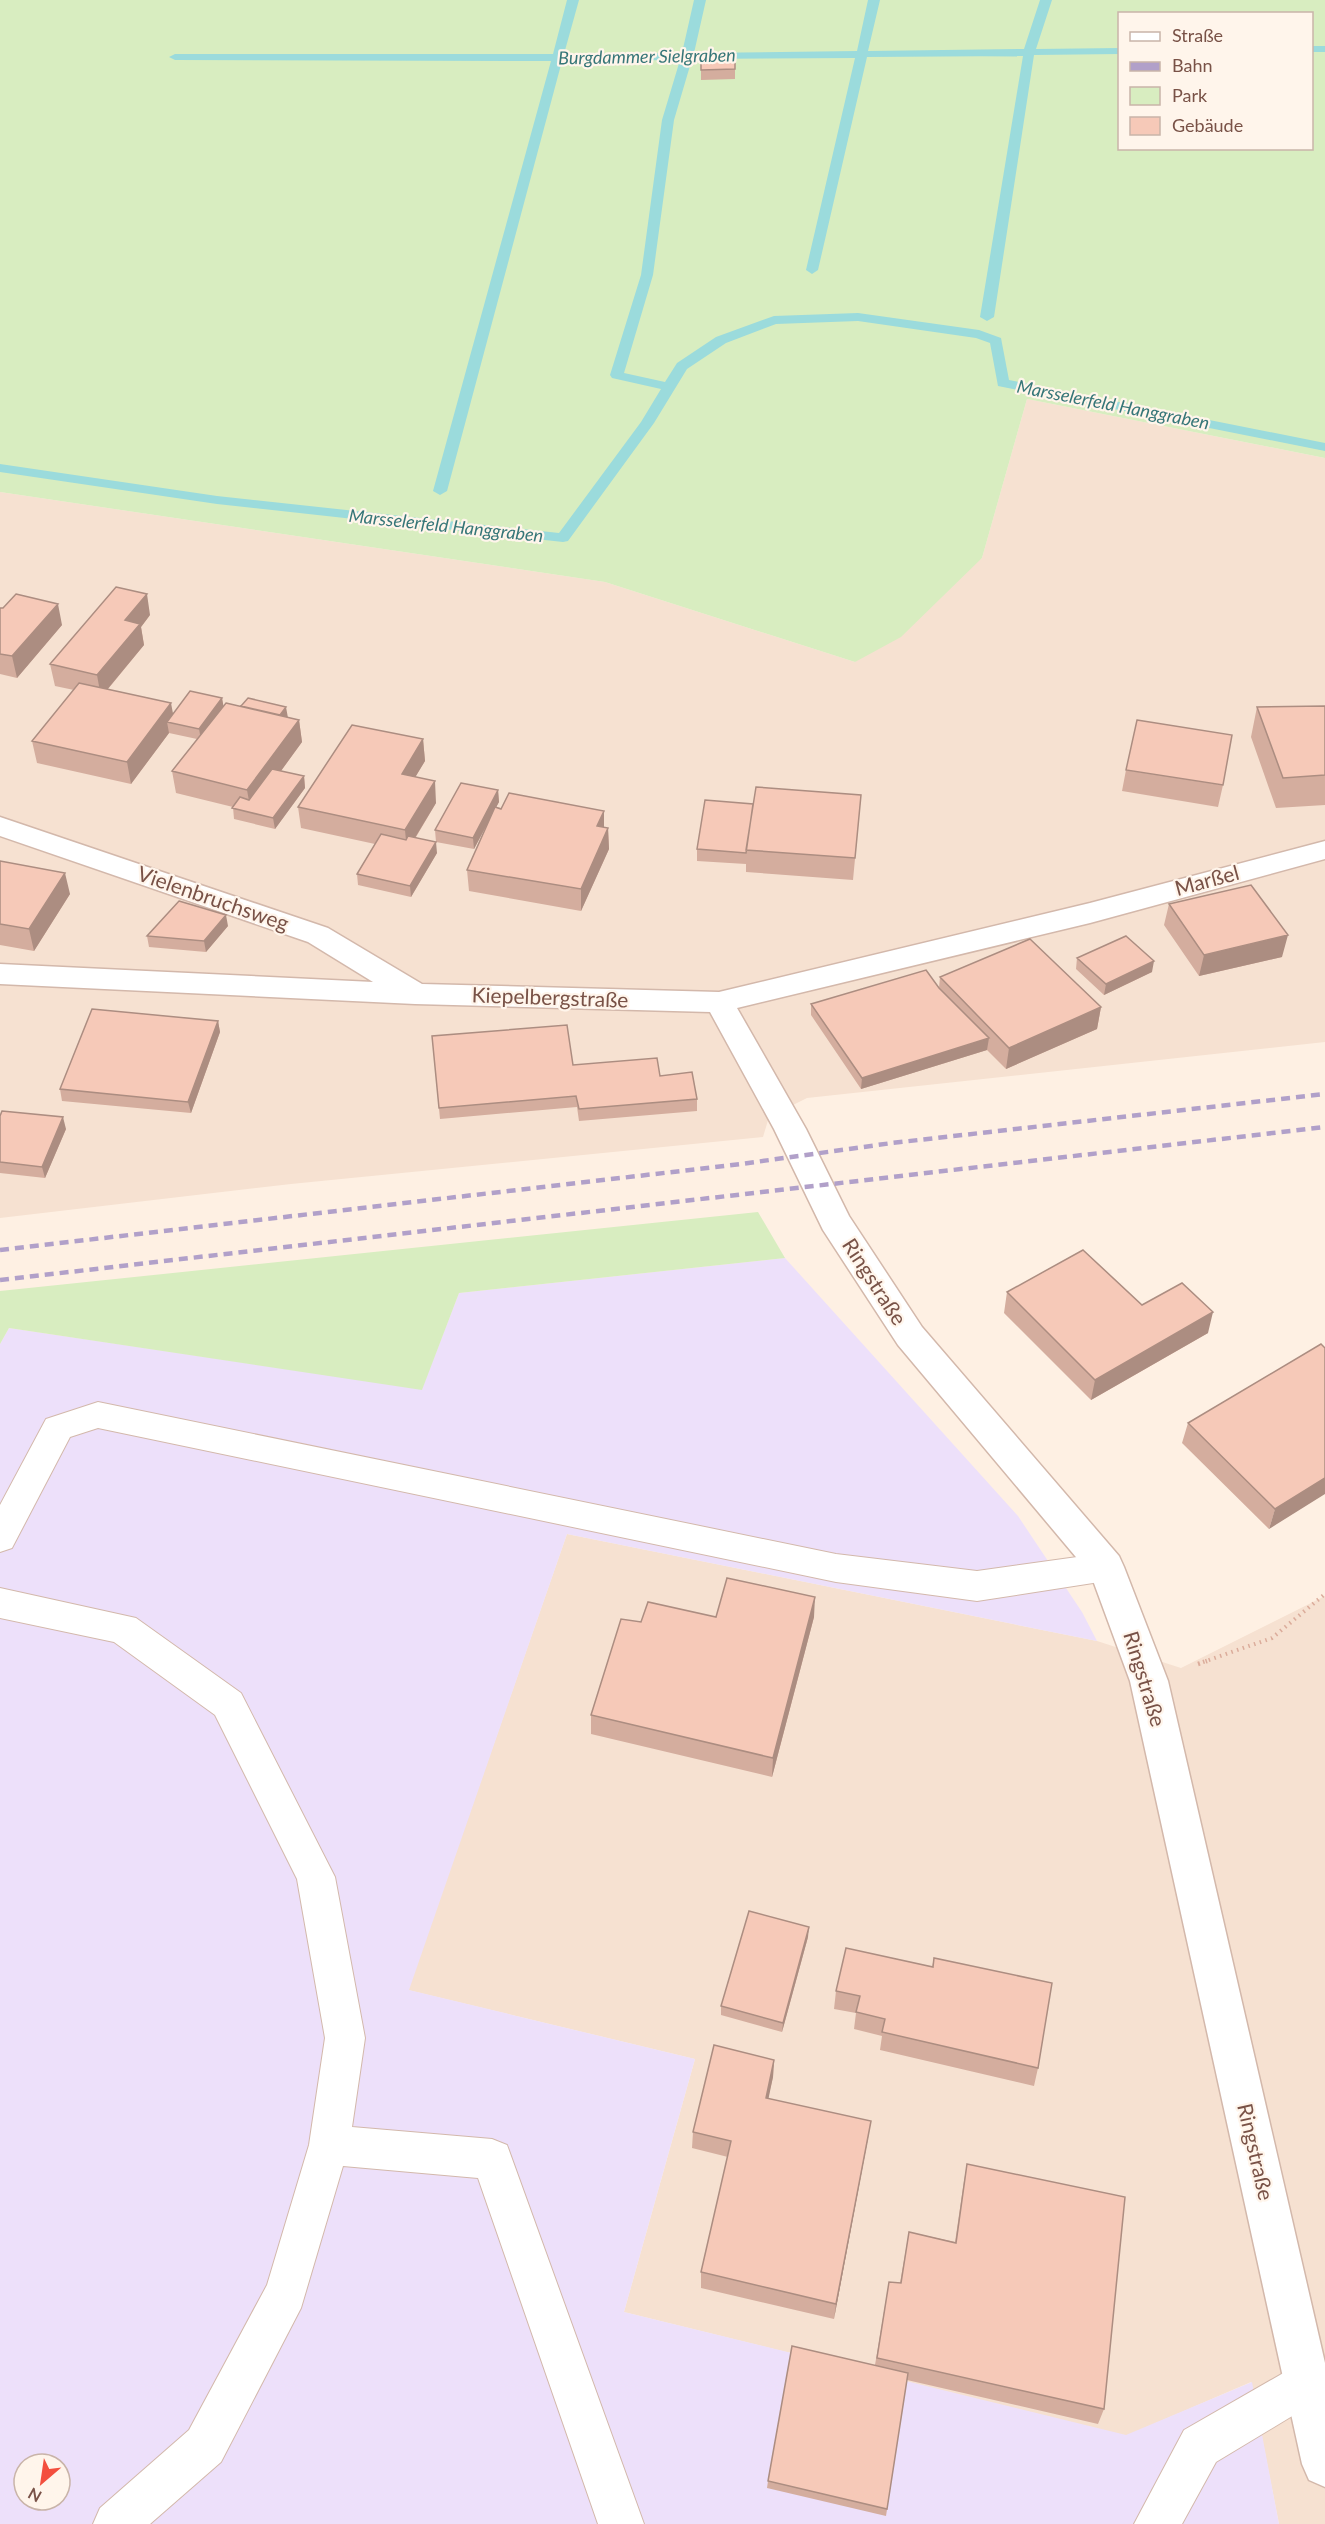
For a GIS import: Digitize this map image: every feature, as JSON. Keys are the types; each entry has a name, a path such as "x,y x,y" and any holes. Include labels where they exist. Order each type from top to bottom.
{"street":[{"name":"Vielenbruchsweg","path":"0,826 318,935 415,994"},
{"name":"Marßel","path":"1090,913 1325,850"},
{"name":"Kiepelbergstraße","path":"0,974 415,994 719,1002 1090,913"},
{"name":"Ringstraße","path":"719,1002 790,1129 835,1221 903,1327 1106,1567 1149,1681 1325,2464"}],"lane":[{"path":"0,1538 58,1428 98,1415 257,1450 836,1568 977,1586 1106,1567"},
{"path":"0,1603 123,1629 228,1704 316,1877 345,2038 329,2145 286,2293 205,2446 116,2524"},
{"path":"329,2145 492,2159 621,2524"},
{"path":"1157,2524 1200,2446 1307,2383"}],"path":[{"path":"1149,1681 1272,1638 1325,1594"}],"shaded area":[{"path":"1027,399 1325,458 1325,1042 807,1098 769,1117 763,1137 291,1184 0,1218 0,492 605,582 855,662 982,558"},
{"path":"785,1258 1018,1516 1082,1612 1097,1641 567,1534 409,1990 695,2059 624,2312 1126,2435 1252,2382 1279,2524 0,2524 0,1344 9,1328 422,1389 459,1293"},
{"path":"567,1534 1097,1641 1181,1668 1325,1596 1325,2524 1279,2524 1251,2382 1126,2436 624,2312 695,2059 408,1990"}],"green space":[{"path":"0,0 1325,0 1325,458 1027,399 982,558 901,637 855,662 605,582 0,492"},
{"path":"758,1212 785,1258 459,1293 422,1390 9,1328 0,1344 0,1291"}],"building":[{"path":"701,61 735,61 735,69 701,70"},
{"path":"116,587 147,594 125,620 140,624 97,675 50,664"},
{"path":"16,594 58,604 12,656 0,654 0,608 3,608"},
{"path":"79,683 171,703 127,762 32,741"},
{"path":"190,691 222,698 199,729 167,722"},
{"path":"248,698 286,707 280,715 241,706"},
{"path":"226,703 299,720 247,790 172,771"},
{"path":"1325,706 1325,775 1283,778 1257,707"},
{"path":"1137,720 1232,735 1223,785 1126,770"},
{"path":"352,725 423,739 402,774 435,781 405,830 298,807"},
{"path":"272,769 304,776 273,818 232,808 240,797 249,800"},
{"path":"461,783 498,790 473,838 435,830"},
{"path":"756,787 861,795 855,858 746,850"},
{"path":"509,793 604,811 597,826 608,828 581,889 467,870 495,807 501,809"},
{"path":"705,800 753,804 746,853 697,849"},
{"path":"381,834 406,840 408,836 436,842 410,886 357,874"},
{"path":"0,861 65,873 29,929 0,924"},
{"path":"1251,885 1288,935 1204,955 1169,904"},
{"path":"179,901 226,915 204,941 147,936"},
{"path":"1126,936 1154,961 1106,984 1077,958"},
{"path":"1030,939 1101,1007 1009,1048 940,977"},
{"path":"926,970 939,988 989,1038 862,1078 811,1004"},
{"path":"92,1009 218,1021 188,1102 60,1089"},
{"path":"567,1025 573,1065 657,1058 660,1076 692,1072 697,1099 579,1109 576,1096 439,1108 432,1036"},
{"path":"2,1111 63,1117 42,1167 0,1162 0,1116"},
{"path":"1083,1250 1142,1305 1182,1283 1213,1312 1095,1380 1007,1292"},
{"path":"1321,1344 1325,1348 1325,1478 1275,1509 1188,1423"},
{"path":"727,1578 815,1597 773,1758 591,1715 621,1619 641,1622 648,1602 716,1617"},
{"path":"749,1911 809,1927 783,2023 721,2006"},
{"path":"846,1948 933,1967 934,1958 1052,1983 1038,2068 882,2032 885,2019 856,2012 860,1996 836,1991"},
{"path":"714,2045 774,2060 766,2098 871,2121 836,2304 701,2272 731,2141 693,2132"},
{"path":"967,2164 1125,2197 1104,2409 877,2358 889,2282 901,2283 909,2232 956,2243"},
{"path":"792,2346 908,2373 887,2509 768,2481"}],"waterway":[{"path":"557,58 573,0"},
{"path":"687,56 700,0"},
{"path":"862,54 874,0"},
{"path":"1029,52 1046,0"},
{"name":"Burgdammer Sielgraben","path":"1313,49 1325,49"},
{"name":"Burgdammer Sielgraben","path":"1029,52 1118,51"},
{"name":"Burgdammer Sielgraben","path":"862,54 1029,52"},
{"path":"987,317 1029,52"},
{"name":"Burgdammer Sielgraben","path":"687,56 862,54"},
{"path":"812,270 862,54"},
{"name":"Burgdammer Sielgraben","path":"557,58 687,56"},
{"path":"669,387 617,375 647,275 668,120 687,56"},
{"name":"Burgdammer Sielgraben","path":"175,57 557,58"},
{"path":"440,491 557,58"},
{"name":"Marsselerfeld Hanggraben","path":"0,468 217,500 563,538 647,423 682,366 721,340 774,320 858,317 979,334 996,341 1003,383 1325,447"}],"railway":[{"path":"0,1250 741,1164 892,1143 1325,1094"},
{"path":"0,1280 1325,1127"}]}
